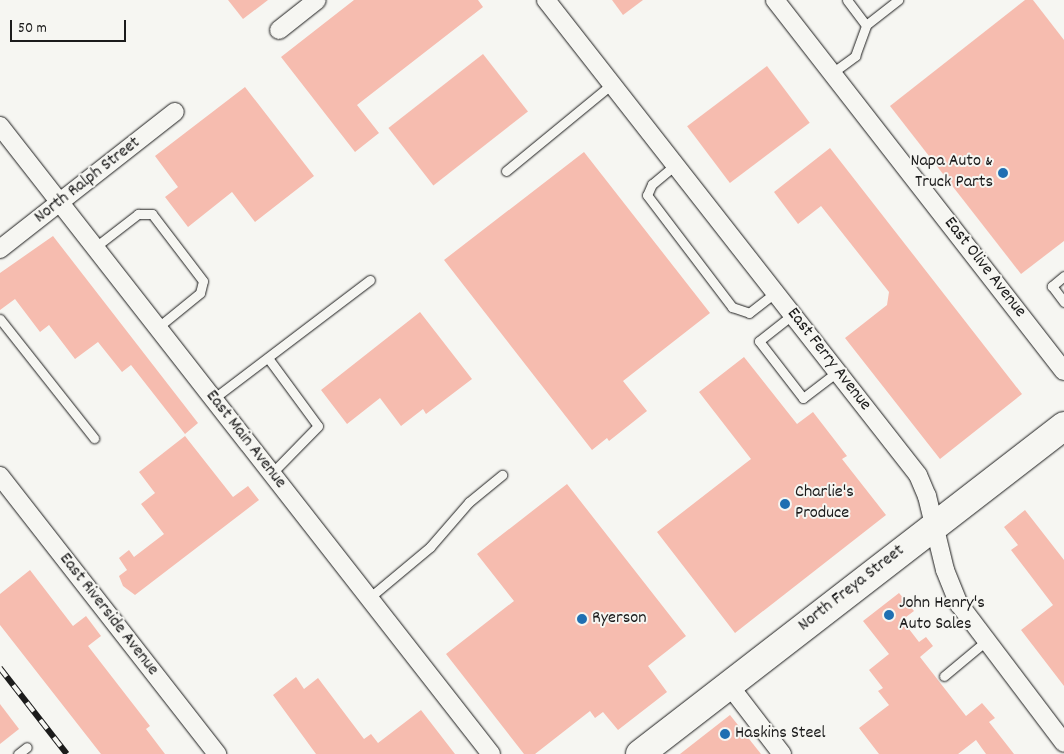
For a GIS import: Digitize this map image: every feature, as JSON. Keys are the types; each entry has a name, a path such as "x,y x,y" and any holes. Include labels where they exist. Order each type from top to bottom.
{"main road":[{"name":"North Freya Street","path":"640,754 933,525 1064,426"}],"street":[{"path":"279,30 318,0"},
{"name":"East Ferry Avenue","path":"546,0 918,475 925,489 951,588 986,641 1064,743"},
{"name":"East Olive Avenue","path":"775,0 1064,370"},
{"name":"North Ralph Street","path":"0,249 60,204 175,112"},
{"name":"East Main Avenue","path":"0,126 491,754"},
{"name":"East Riverside Avenue","path":"0,476 217,754"},
{"path":"729,685 782,754"}],"lane":[{"path":"847,0 866,25"},
{"path":"832,74 855,56 866,25 898,0"},
{"path":"506,171 612,84"},
{"path":"676,165 652,184 647,194 732,307 748,313 776,293"},
{"path":"94,248 138,214 152,214 203,281 200,293 157,328"},
{"path":"1064,276 1052,286 1064,302"},
{"path":"213,400 370,280"},
{"path":"792,315 759,341 803,398 837,372"},
{"path":"0,319 94,438"},
{"path":"268,358 318,426 272,474"},
{"path":"369,598 430,546 469,502 502,475"},
{"path":"944,676 986,641"},
{"path":"18,754 27,747"}],"building":[{"path":"228,0 268,0 243,19"},
{"path":"354,0 478,0 483,7 357,105 379,133 355,152 281,57"},
{"path":"612,0 643,0 623,15"},
{"name":"Napa Auto & Truck Parts","path":"1025,0 1033,0 1064,40 1064,241 1021,274 890,106"},
{"path":"483,54 528,112 433,185 388,128"},
{"path":"767,66 810,123 730,183 687,126"},
{"path":"245,87 314,176 255,222 232,192 188,227 165,197 178,187 155,156"},
{"path":"830,148 1022,394 940,459 845,338 887,305 889,292 821,206 798,224 774,192"},
{"path":"584,152 710,313 623,381 647,411 609,441 607,438 592,450 444,260"},
{"path":"53,236 198,423 185,434 131,365 122,372 98,342 75,359 49,325 40,332 15,299 0,310 0,273"},
{"path":"420,312 472,379 426,414 423,409 401,426 380,398 347,424 321,390"},
{"name":"Charlie's Produce","path":"744,357 797,424 813,412 847,456 842,459 886,515 735,633 657,532 751,459 699,392"},
{"path":"185,436 233,497 248,486 259,500 135,595 123,586 119,576 127,570 119,558 129,550 134,557 164,534 141,504 155,493 139,472"},
{"name":"Ryerson","path":"567,484 686,636 648,666 667,692 618,730 603,712 595,718 590,711 535,754 524,754 446,654 514,601 477,554"},
{"path":"1025,510 1064,560 1064,686 1021,630 1053,605 1011,550 1018,545 1004,527"},
{"path":"30,570 73,626 86,616 101,636 88,646 150,726 146,729 165,754 101,754 0,625 0,594"},
{"path":"899,593 914,611 902,620 919,642 926,637 933,646 920,657 966,716 982,703 995,718 989,722 1014,754 986,754 976,740 958,754 879,754 859,728 889,705 878,691 883,688 869,670 889,654 863,621"},
{"path":"296,677 304,689 318,678 364,739 371,734 378,743 421,710 455,754 316,754 273,695"},
{"path":"0,704 19,729 0,744"},
{"name":"Haskins Steel","path":"730,715 761,754 680,754"}],"railway":[{"path":"0,668 67,754"}],"place":[{"name":"Napa Auto & Truck Parts","path":"1003,173"},
{"name":"Charlie's Produce","path":"785,504"},
{"name":"John Henry's Auto Sales","path":"889,615"},
{"name":"Ryerson","path":"582,619"},
{"name":"Haskins Steel","path":"725,734"}]}
